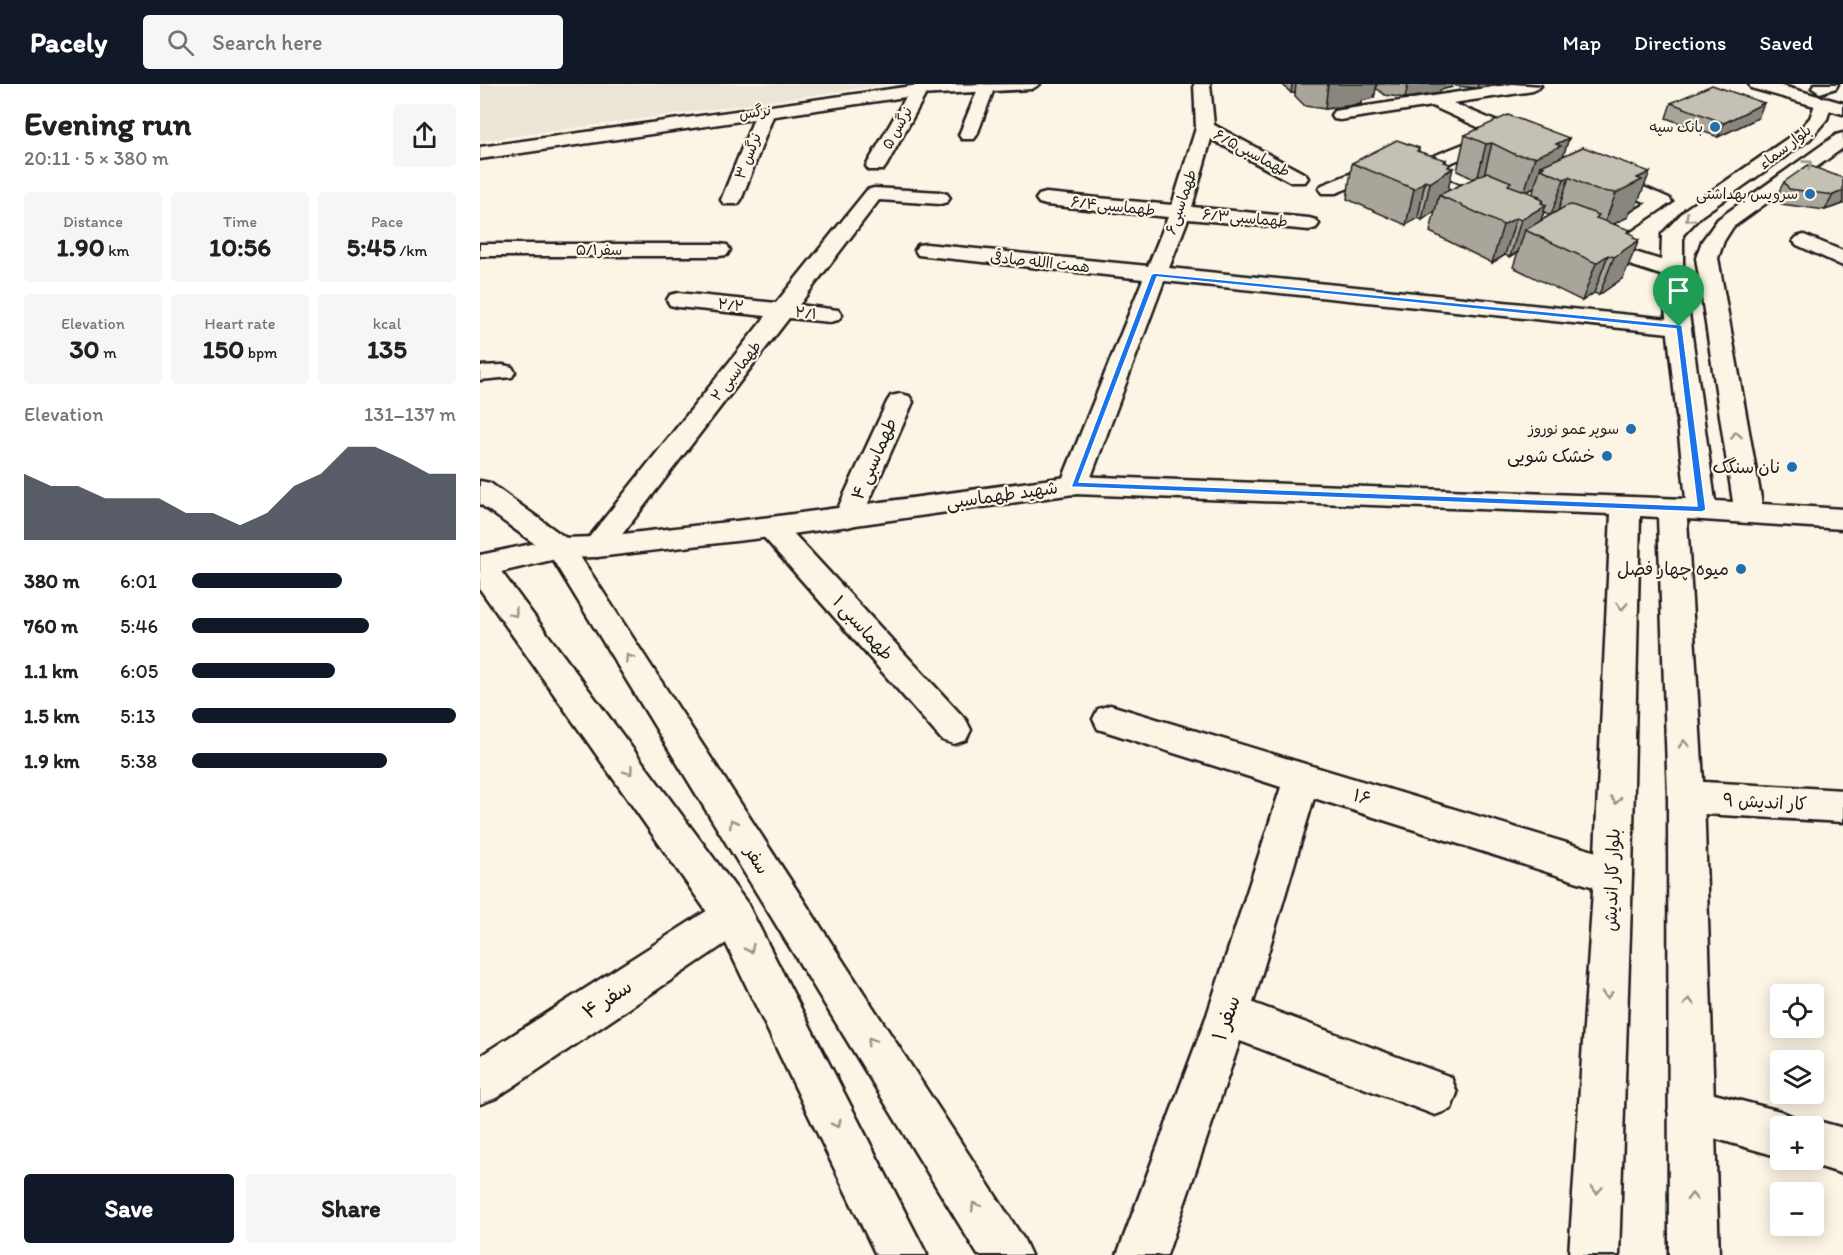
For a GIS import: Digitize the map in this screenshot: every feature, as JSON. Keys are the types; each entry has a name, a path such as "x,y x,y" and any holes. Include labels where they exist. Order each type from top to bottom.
{"street":[{"name":"نرگس","path":"483,155 919,90 1032,84"},
{"path":"1202,84 1205,128"},
{"path":"1757,84 1843,94"},
{"path":"968,135 987,86"},
{"path":"1340,115 1533,86"},
{"name":"۵ نرگس","path":"876,166 919,90"},
{"path":"1820,90 1843,109"},
{"name":"بلوار سماء","path":"1687,508 1679,327 1672,271 1672,234 1694,213 1804,135 1818,119 1820,90"},
{"path":"1436,102 1548,151"},
{"name":"۳ نرگس","path":"731,200 766,111"},
{"name":"۶/۵طهماسبی","path":"1205,128 1298,178"},
{"name":"۶طهماسبی","path":"1074,485 1180,212 1205,128"},
{"path":"1411,172 1506,133"},
{"path":"1804,135 1839,142"},
{"name":"بلوار سماء","path":"1749,514 1707,258 1713,241 1725,223 1839,142"},
{"path":"1329,189 1392,164 1506,211"},
{"path":"1589,170 1662,202 1591,246"},
{"name":"۲ طهماسبی","path":"597,547 874,194 940,198"},
{"name":"۶/۴طهماسبی","path":"1046,199 1180,212"},
{"name":"۶/۳طهماسبی","path":"1180,212 1309,224"},
{"path":"1570,237 1591,246 1672,271"},
{"path":"1804,241 1843,259"},
{"name":"۵/۱سفر","path":"480,250 719,250"},
{"name":"همت االله صادقی","path":"926,250 1679,327"},
{"name":"۲/۲","path":"678,300 783,310"},
{"name":"۲/۱","path":"783,310 830,315"},
{"name":"۴ طهماسبی","path":"848,517 900,402"},
{"name":"شهید طهماسبی","path":"480,566 560,548 597,547 771,527 1074,485 1626,505 1843,519"},
{"name":"سفر","path":"480,490 560,548 1006,1255"},
{"name":"بلوار کار اندیش","path":"1594,1255 1613,875 1626,505"},
{"path":"1687,508 1686,797 1694,1255"},
{"name":"۱ طهماسبی","path":"771,527 954,730"},
{"path":"480,566 733,915 902,1255"},
{"name":"۱۶","path":"1110,719 1613,875"},
{"name":"۱ سفر","path":"1142,1255 1228,1015 1302,778"},
{"name":"۹ کار اندیش","path":"1686,797 1843,806"},
{"name":"۴ سفر","path":"480,1082 733,915"},
{"path":"1228,1015 1435,1093"},
{"path":"1691,1111 1770,1131"},
{"path":"1824,1146 1843,1151"}],"shaded area":[{"path":"480,84 911,84 879,86 480,141"}],"building":[{"path":"1712,85 1764,103 1724,123 1671,103"},
{"path":"1508,115 1569,138 1556,144 1561,146 1535,157 1516,155 1492,143 1486,144 1465,135"},
{"path":"1397,140 1419,148 1417,151 1446,160 1444,162 1450,164 1448,167 1453,168 1430,183 1425,181 1414,189 1352,163"},
{"path":"1583,147 1650,172 1637,178 1642,180 1616,193 1596,190 1569,177 1564,179 1541,169 1544,167 1541,166"},
{"path":"1808,165 1843,178 1843,191 1833,195 1789,189 1784,182"},
{"path":"1487,172 1511,182 1508,185 1539,196 1536,197 1543,200 1541,203 1546,205 1521,220 1516,218 1503,225 1439,195"},
{"path":"1572,205 1599,215 1596,218 1630,230 1627,232 1639,240 1614,257 1608,255 1596,263 1525,230 1566,206"}],"place":[{"name":"بانک سپه","path":"1715,127"},
{"name":"سرویس بهداشتی","path":"1810,194"},
{"name":"سوپر عمو نوروز","path":"1631,429"},
{"name":"خشک شویی","path":"1607,456"},
{"name":"نان سنگک","path":"1792,467"},
{"name":"میوه چهار فصل","path":"1741,569"}],"route":[{"path":"1154,275 1679,327 1702,510 1626,505 1074,485 1154,275"}]}
